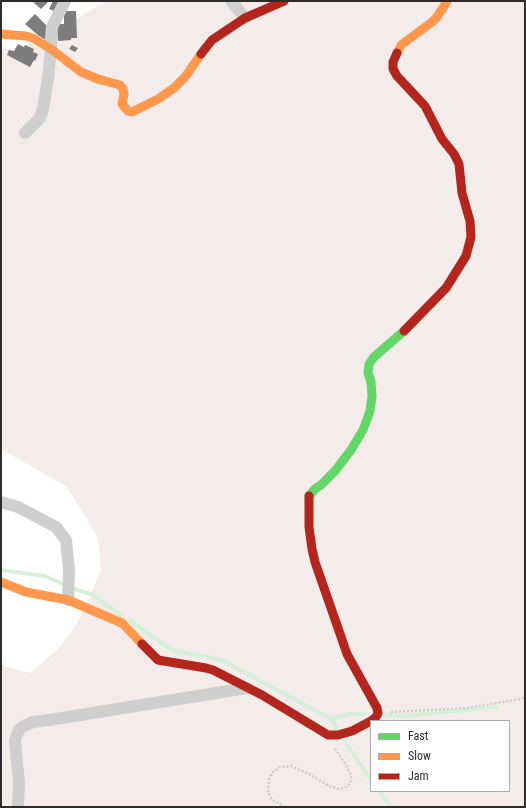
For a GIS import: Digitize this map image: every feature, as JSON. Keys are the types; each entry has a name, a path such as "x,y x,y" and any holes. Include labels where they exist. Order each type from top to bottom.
{"street":[{"path":"26,132 40,118 43,109 48,78 51,49 50,37 52,27 65,1"},
{"path":"231,1 245,18"},
{"path":"1,34 33,38 51,49 81,72 98,79 120,85 124,94 122,104 128,111 132,112 174,88 185,77 212,40 245,18 284,1"},
{"path":"372,720 376,717 378,711 376,705 347,654 315,562 309,527 309,496 315,488 322,484 335,471 351,450 363,430 370,411 372,396 371,382 368,373 369,364 374,357 399,336 440,295 466,256 471,237 470,220 462,193 459,164 454,154 442,139 425,106 397,76 393,69 393,62 401,46 432,22 447,1"},
{"path":"1,502 18,507 56,527 66,540 69,570 68,600"},
{"path":"1,582 26,592 68,600 122,623 158,660 213,670 262,695 328,735 338,735 352,731 370,722"},
{"path":"18,807 15,742 19,730 24,726 33,722 56,720 247,688"}],"path":[{"path":"378,711 385,712 468,708 525,698"},
{"path":"285,807 271,799 268,792 269,779 273,772 280,767 291,766 332,787 340,789 350,784 350,773 328,735"}],"shaded area":[{"path":"106,1 525,1 525,807 1,807 1,665 30,673 58,649 75,627 89,599 101,569 98,538 67,487 1,449 1,47 15,51 53,33"}],"building":[{"path":"32,1 49,1 41,9"},
{"path":"53,1 60,1 54,11 49,9"},
{"path":"64,11 76,11 77,38 58,41 57,24 64,24"},
{"path":"35,14 47,26 46,40 25,24"},
{"path":"18,44 34,49 33,52 38,54 30,67 7,55 9,50 14,51"},
{"path":"72,45 78,48 75,52 69,49"}],"waterway":[{"path":"1,570 45,576 93,595 121,615"},
{"path":"130,621 172,650 222,660 331,719 338,730"},
{"path":"385,715 404,716 497,707"},
{"path":"331,719 351,714 365,714"},
{"path":"343,738 370,779"},
{"path":"380,792 392,807"}],"traffic: fast":[{"path":"309,496 335,471 351,450 363,430 370,411 372,396 371,382 368,373 369,364 374,357 404,331"}],"traffic: slow":[{"path":"397,53 401,45 437,17 447,1"},
{"path":"1,34 33,38 51,49 81,72 98,79 120,85 124,94 122,104 128,111 132,112 158,99 174,88 185,77 201,54"},
{"path":"1,582 26,592 68,600 122,623 142,644"}],"traffic: jam":[{"path":"201,54 212,40 245,18 284,1"},
{"path":"397,53 393,62 393,69 397,76 425,106 442,139 454,154 459,164 462,193 470,221 471,237 466,256 446,288 404,331"},
{"path":"309,496 309,527 315,562 347,654 377,708 378,713 372,720"},
{"path":"142,644 158,660 213,670 262,695 328,735 338,735 352,731 370,722"}]}
